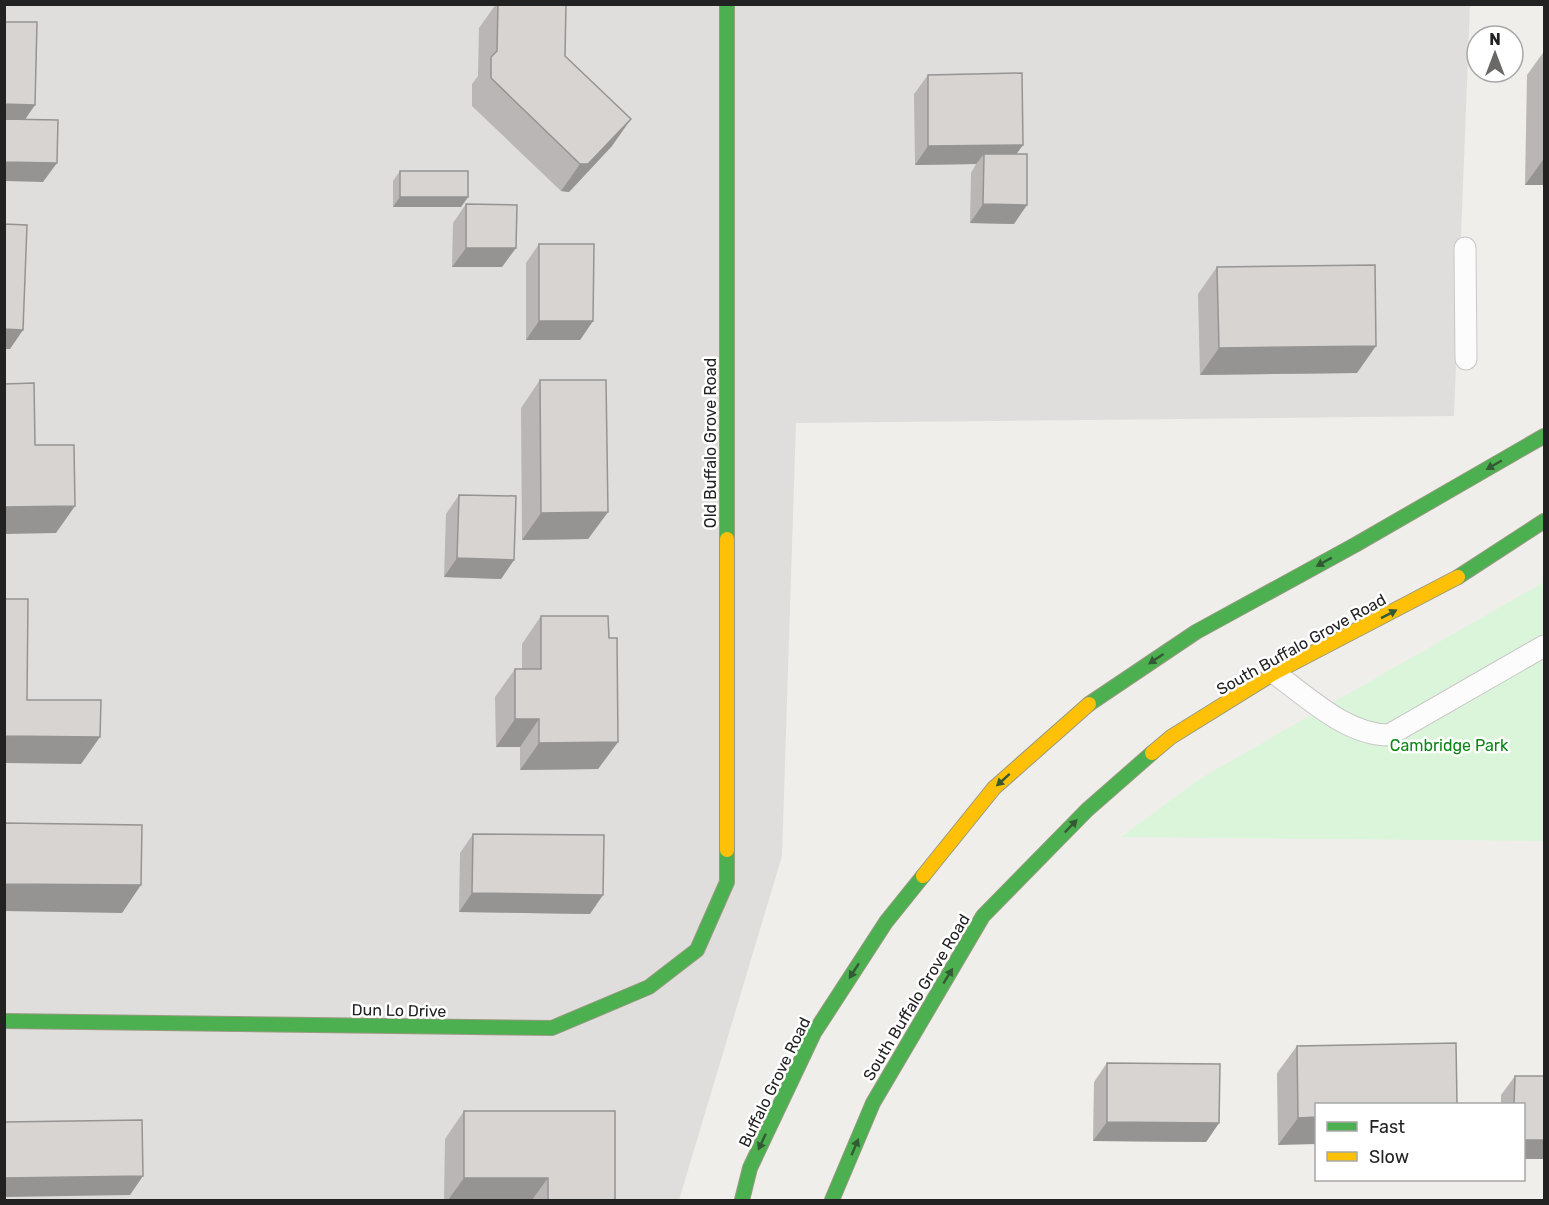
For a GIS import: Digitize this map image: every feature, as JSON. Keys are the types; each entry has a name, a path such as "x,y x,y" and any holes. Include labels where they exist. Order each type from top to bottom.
{"main road":[{"name":"Old Buffalo Grove Road","path":"727,4 727,882"},
{"name":"Buffalo Grove Road","path":"742,1200 750,1168 814,1033 886,922 994,788 1078,711 1196,632 1545,436"},
{"name":"South Buffalo Grove Road","path":"832,1200 873,1102 983,916 1087,810 1171,737 1274,673 1453,581 1545,521"},
{"name":"Dun Lo Drive","path":"4,1021 552,1028 649,987 697,950 727,882"}],"lane":[{"path":"1465,248 1466,359"},
{"path":"1274,673 1355,729 1372,735 1389,735 1545,646"}],"shaded area":[{"path":"5,5 1470,5 1469,24 1465,24 1465,84 1467,84 1454,416 796,423 782,856 679,1200 5,1200"}],"green space":[{"name":"Cambridge Park","path":"1544,582 1544,841 1121,837 1201,778"}],"building":[{"path":"498,4 566,4 565,56 631,119 588,164 580,164 491,78 491,57 497,51"},
{"path":"4,22 37,22 35,105 4,104"},
{"path":"1022,73 1023,145 928,146 928,75"},
{"path":"4,119 58,120 57,163 4,162"},
{"path":"984,154 1027,154 1027,205 983,204"},
{"path":"400,171 468,171 468,197 400,197"},
{"path":"466,204 517,205 516,248 466,248"},
{"path":"4,224 27,225 23,330 4,329"},
{"path":"539,244 594,244 593,321 539,321"},
{"path":"1375,265 1376,346 1219,348 1217,267"},
{"path":"540,380 606,380 608,512 541,513"},
{"path":"34,383 35,445 74,445 75,506 4,507 4,384"},
{"path":"459,495 516,496 514,560 457,558"},
{"path":"4,599 28,599 27,700 101,700 100,737 4,736"},
{"path":"541,616 608,616 609,638 617,638 618,742 539,743 539,719 515,719 515,669 541,669"},
{"path":"4,823 142,825 141,885 4,884"},
{"path":"473,834 604,835 603,895 472,893"},
{"path":"1456,1043 1457,1103 1315,1103 1315,1117 1298,1118 1297,1046"},
{"path":"1107,1063 1220,1064 1219,1123 1107,1122"},
{"path":"1515,1076 1545,1076 1545,1140 1525,1140 1525,1103 1514,1103"},
{"path":"464,1111 615,1111 615,1200 548,1200 548,1178 464,1178"},
{"path":"142,1120 143,1176 4,1178 4,1122"}],"traffic: fast":[{"path":"727,4 727,539"},
{"path":"1089,704 1196,632 1355,545 1544,436"},
{"path":"1458,577 1544,521"},
{"path":"832,1200 873,1103 983,916 1087,810 1152,753"},
{"path":"4,1021 552,1028 649,987 697,950 727,882 727,850"},
{"path":"742,1200 750,1168 814,1033 886,922 923,876"}],"traffic: slow":[{"path":"727,539 727,850"},
{"path":"1152,753 1171,737 1274,673 1458,577"},
{"path":"923,876 994,788 1089,704"}]}
